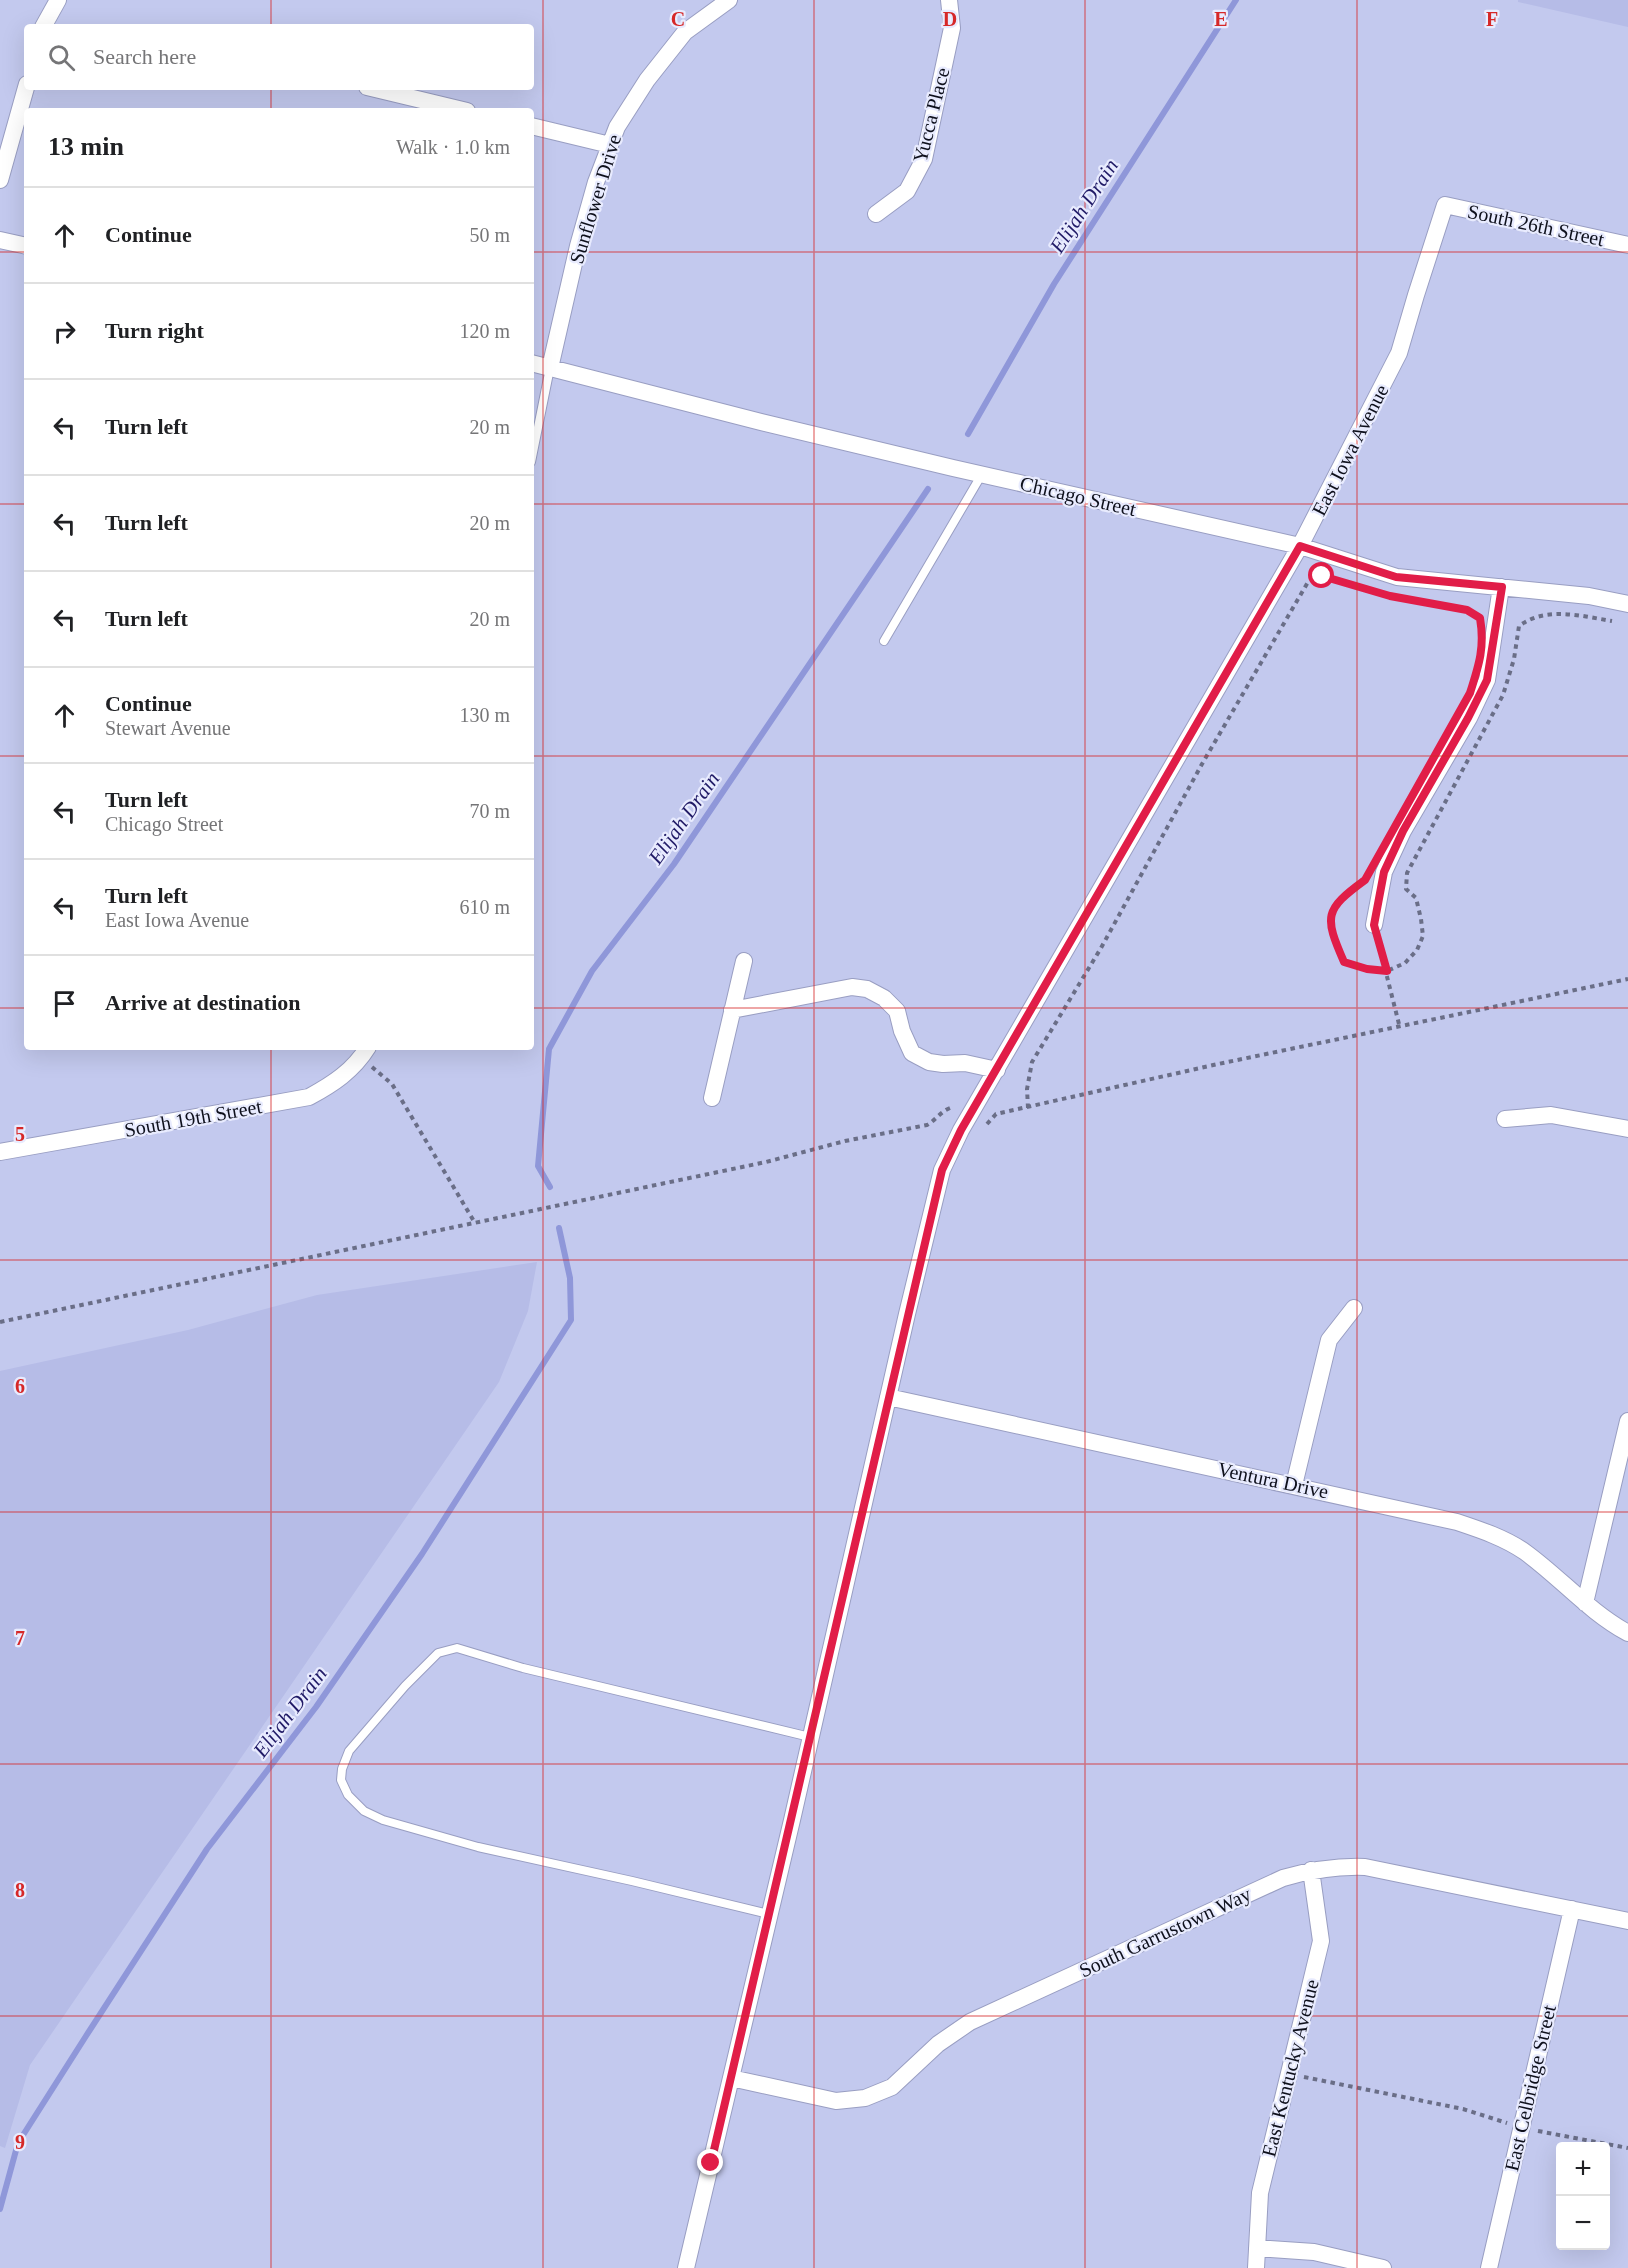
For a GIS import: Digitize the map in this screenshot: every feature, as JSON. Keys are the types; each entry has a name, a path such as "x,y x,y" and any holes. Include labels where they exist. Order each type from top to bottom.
{"street":[{"path":"45,24 58,0"},
{"name":"Yucca Place","path":"876,214 907,191 924,159 952,28 949,0"},
{"name":"Sunflower Drive","path":"550,368 578,246 596,182 617,127 647,80 685,32 721,2"},
{"path":"0,180 25,90"},
{"path":"380,90 454,108"},
{"path":"534,127 610,145"},
{"name":"South 26th Street","path":"1445,205 1628,245"},
{"name":"East Iowa Avenue","path":"686,2268 942,1170 961,1130 1300,546 1399,353 1445,205"},
{"path":"0,240 24,245"},
{"name":"Chicago Street","path":"534,364 760,422 1300,546 1396,577 1589,596 1628,604"},
{"path":"1374,925 1384,872 1403,831 1468,718 1487,680 1502,587"},
{"path":"712,1098 744,961"},
{"path":"732,1010 852,987 867,989 884,998 897,1011 902,1031 912,1053 930,1062 965,1063 997,1070"},
{"name":"South 19th Street","path":"0,1152 309,1097 337,1082 364,1053"},
{"path":"1505,1119 1551,1114 1628,1130"},
{"path":"1294,1485 1329,1340 1354,1308"},
{"name":"Ventura Drive","path":"888,1397 1457,1522 1489,1533 1523,1551 1551,1572 1585,1604 1628,1633"},
{"path":"1585,1604 1628,1421"},
{"name":"South Garrustown Way","path":"731,2078 836,2101 865,2098 892,2087 938,2044 970,2022 1283,1878 1311,1870 1337,1866 1365,1867 1628,1921"},
{"name":"East Kentucky Avenue","path":"1256,2268 1260,2193 1321,1941 1311,1870"},
{"name":"East Celbridge Street","path":"1489,2268 1572,1909"},
{"path":"1257,2248 1314,2252 1383,2268"}],"lane":[{"path":"534,447 550,368"},
{"path":"884,641 982,474"},
{"path":"770,1914 478,1847 384,1820 364,1811 348,1795 341,1780 342,1769 349,1751 405,1686 438,1653 457,1648 523,1668 810,1737"}],"path":[{"path":"1028,1108 1027,1089 1032,1062 1101,948 1202,764 1308,582 1322,576 1390,596 1467,610 1480,618 1481,627"},
{"path":"1370,870 1365,880 1344,895 1332,910 1331,932 1344,962 1367,969 1387,971 1405,963 1417,950 1423,936 1416,898 1406,889 1407,873 1503,695 1514,659 1519,626 1529,618 1559,613 1616,621"},
{"path":"1374,925 1400,1028"},
{"path":"984,1128 991,1117 996,1114 1628,979"},
{"path":"364,1053 392,1084 475,1223"},
{"path":"0,1322 766,1162 845,1141 927,1125 950,1108 957,1112"},
{"path":"1289,2075 1469,2110 1521,2127 1628,2148"}],"shaded area":[{"path":"1518,0 1628,0 1628,27 1518,2"},
{"path":"537,1262 528,1311 499,1382 30,2065 5,2148 0,2146 0,1371 188,1330 317,1295"}],"waterway":[{"name":"Elijah Drain","path":"968,434 1054,284 1236,0"},
{"name":"Elijah Drain","path":"550,1187 538,1166 549,1049 592,971 674,864 928,489"},
{"name":"Elijah Drain","path":"0,2209 18,2143 86,2036 207,1849 316,1707 422,1554 571,1320 570,1278 559,1228"}],"route":[{"path":"711,2163 942,1170 961,1130 1300,546 1396,577 1502,587 1487,680 1468,718 1403,831 1384,872 1374,925 1387,971 1367,969 1344,962 1331,932 1332,910 1344,895 1365,880 1470,693 1481,660 1483,637 1480,618 1467,610 1390,596 1322,576"}]}
